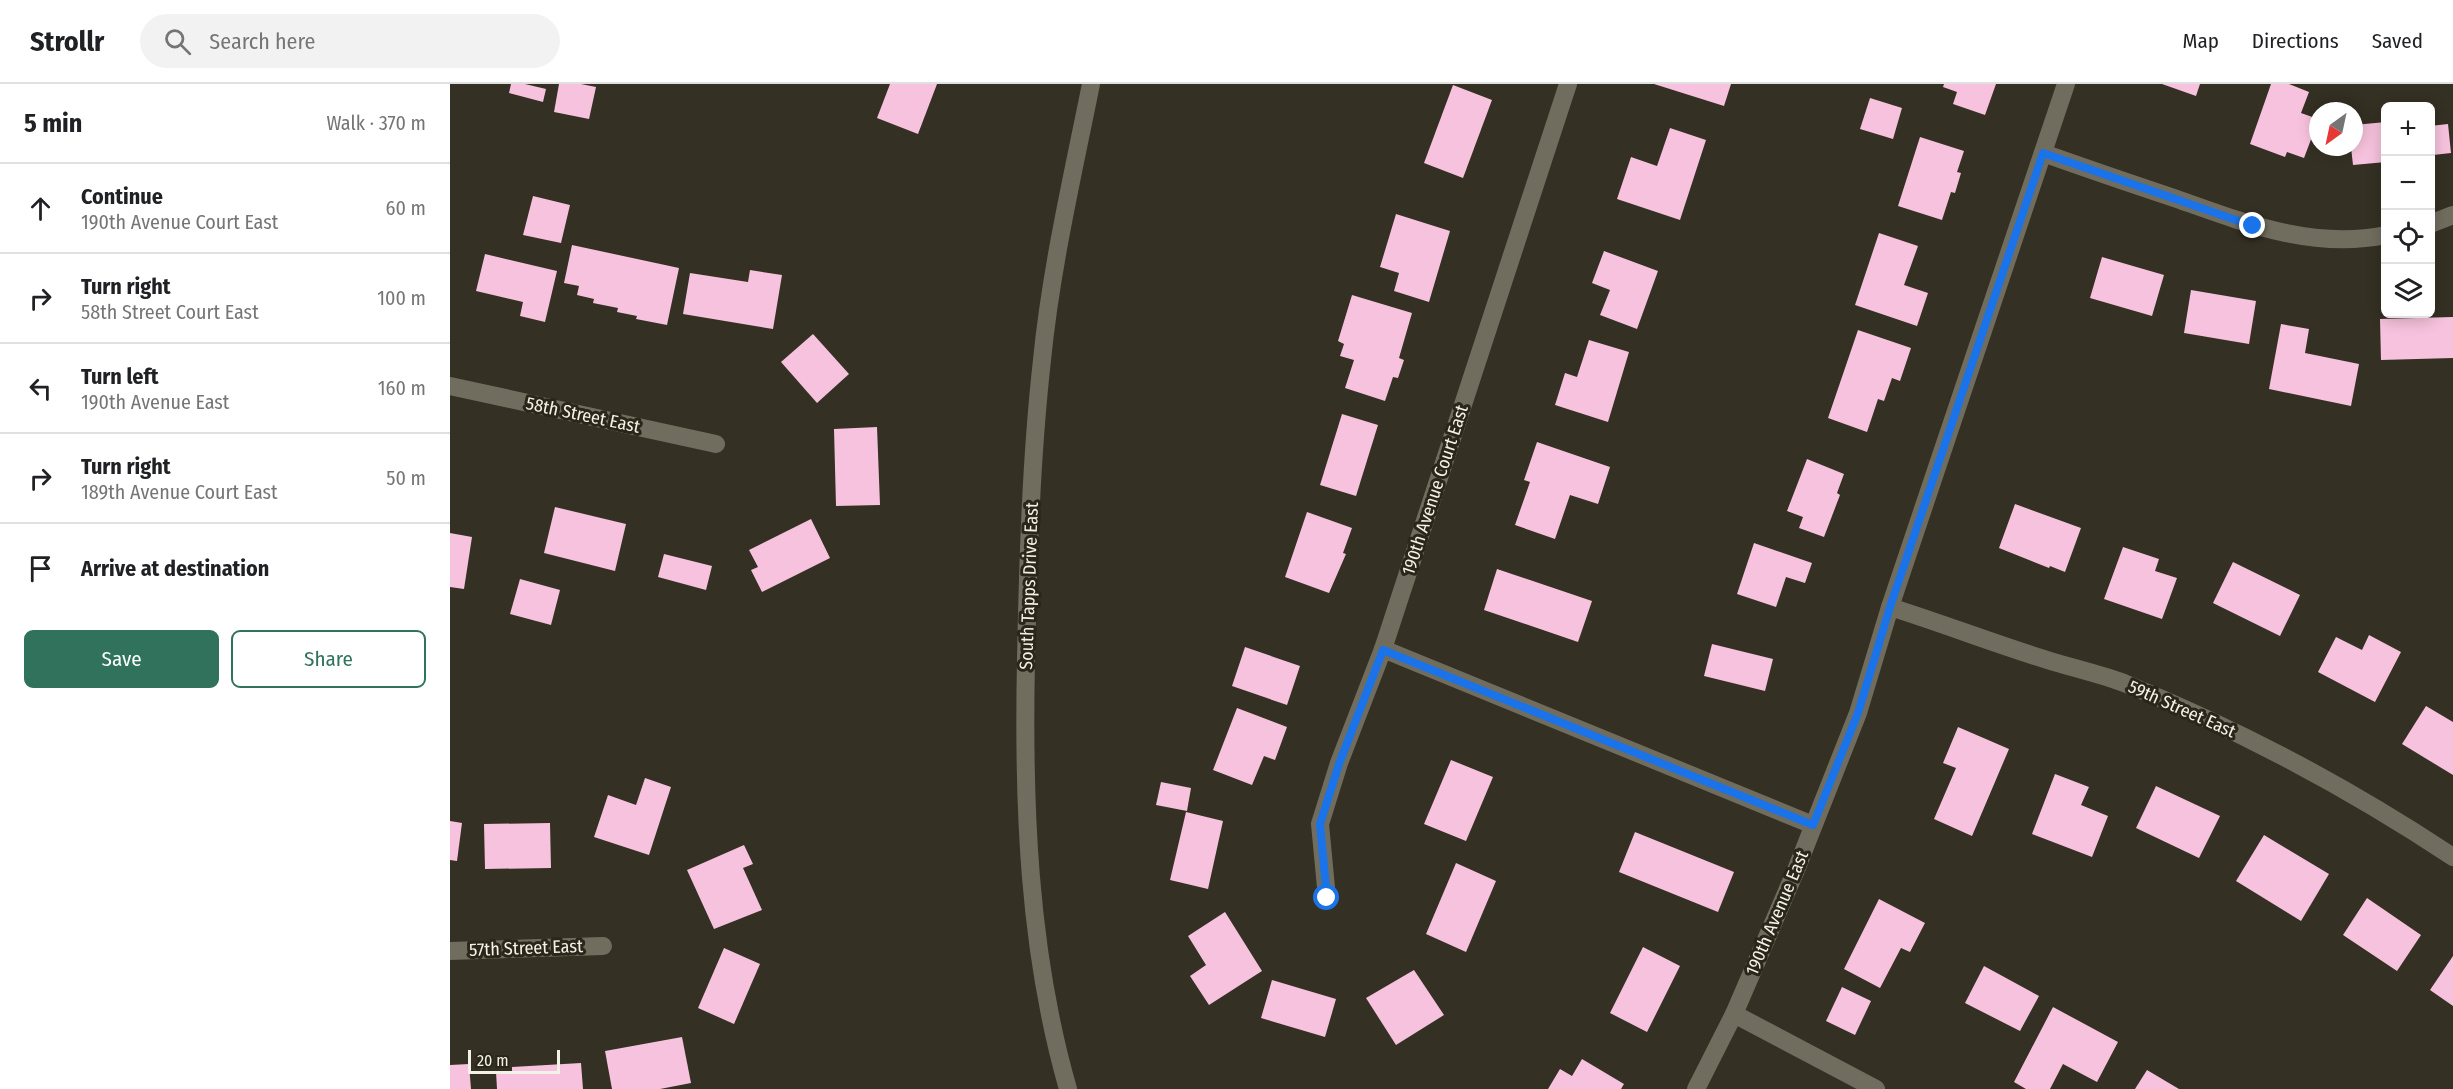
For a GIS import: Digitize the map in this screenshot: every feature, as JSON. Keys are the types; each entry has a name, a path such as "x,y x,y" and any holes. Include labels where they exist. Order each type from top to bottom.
{"street":[{"name":"South Tapps Drive East","path":"1068,1089 1058,1057 1039,959 1024,742 1029,545 1042,358 1064,219 1091,84"},
{"name":"190th Avenue Court East","path":"1327,898 1320,824 1339,764 1383,650 1568,84"},
{"name":"190th Avenue East","path":"1696,1089 1734,1014 1858,713 1890,607 2066,84"},
{"path":"2043,153 2253,226 2300,237 2324,239 2381,235"},
{"path":"2435,222 2453,215"},
{"name":"58th Street East","path":"450,386 716,444"},
{"name":"59th Street East","path":"1890,607 2040,658 2121,682 2207,719 2296,762 2385,813 2453,857"},
{"path":"1383,650 1813,825"},
{"name":"57th Street East","path":"450,951 603,946"},
{"path":"1734,1014 1876,1089"}],"building":[{"path":"511,84 525,84 546,89 543,102 509,93"},
{"path":"559,84 596,87 589,119 554,112"},
{"path":"890,84 937,84 918,134 877,118"},
{"path":"1654,84 1731,84 1724,106"},
{"path":"1944,84 1996,84 1985,115 1953,104 1957,92 1943,87"},
{"path":"2162,84 2200,84 2196,96"},
{"path":"2271,84 2289,84 2309,92 2301,113 2309,116 2309,145 2304,158 2287,152 2285,157 2250,144"},
{"path":"1453,85 1492,100 1463,178 1424,163"},
{"path":"1870,98 1902,108 1893,139 1860,129"},
{"path":"2381,122 2381,162 2353,165 2352,156 2363,156 2363,124"},
{"path":"2448,124 2451,153 2435,155 2435,125"},
{"path":"1670,128 1706,140 1680,220 1617,199 1631,157 1657,166"},
{"path":"1920,137 1964,151 1957,172 1961,173 1955,193 1951,192 1942,220 1898,206"},
{"path":"533,196 570,205 561,243 523,235"},
{"path":"1396,214 1450,231 1429,302 1394,291 1399,273 1380,267"},
{"path":"1879,233 1918,246 1904,285 1928,293 1917,326 1855,305"},
{"path":"572,245 679,268 667,325 636,319 637,316 617,312 618,308 593,303 594,299 577,295 579,286 564,283"},
{"path":"1604,251 1658,271 1637,329 1600,315 1610,290 1592,283"},
{"path":"485,254 557,271 545,322 520,316 523,302 476,291"},
{"path":"2102,257 2164,275 2152,316 2090,298"},
{"path":"750,270 782,275 773,329 683,314 690,273 748,282"},
{"path":"2191,290 2256,301 2249,344 2184,333"},
{"path":"1352,295 1412,313 1399,358 1404,360 1398,378 1393,377 1385,401 1345,388 1354,360 1340,356 1344,344 1338,341"},
{"path":"2453,317 2453,358 2381,360 2380,319"},
{"path":"2281,324 2309,329 2305,353 2359,364 2351,406 2269,389"},
{"path":"1858,330 1911,348 1900,381 1892,378 1884,401 1878,399 1867,432 1828,418"},
{"path":"813,334 849,374 817,403 781,362"},
{"path":"1589,340 1629,352 1608,422 1555,405 1565,373 1577,377"},
{"path":"1342,414 1378,425 1356,496 1320,485"},
{"path":"877,427 880,505 836,506 834,429"},
{"path":"1537,442 1610,467 1598,504 1570,495 1555,539 1515,525 1530,482 1524,480"},
{"path":"1807,459 1844,474 1837,493 1840,495 1824,537 1799,528 1803,517 1787,511"},
{"path":"2015,504 2081,528 2065,572 1999,548"},
{"path":"555,507 626,524 615,571 544,553"},
{"path":"1307,512 1352,528 1343,553 1346,554 1329,593 1285,577"},
{"path":"811,519 830,558 762,592 751,570 758,567 749,550"},
{"path":"450,533 472,537 464,589 450,587"},
{"path":"1754,543 1812,563 1805,583 1786,577 1776,607 1737,594"},
{"path":"2123,547 2159,559 2155,571 2177,578 2162,619 2104,599"},
{"path":"664,554 712,566 706,590 658,577"},
{"path":"2233,562 2300,595 2280,636 2213,603"},
{"path":"1497,569 1592,601 1578,642 1484,610"},
{"path":"520,579 560,590 551,625 510,614"},
{"path":"2369,635 2401,652 2375,702 2318,672 2336,637 2362,650"},
{"path":"1712,644 1773,659 1765,691 1704,676"},
{"path":"1245,647 1300,666 1287,705 1232,686"},
{"path":"2426,706 2453,722 2453,775 2402,744"},
{"path":"1237,708 1287,727 1275,760 1264,756 1252,785 1213,770"},
{"path":"1958,727 2009,749 1972,836 1934,819 1956,768 1943,763"},
{"path":"1451,760 1493,777 1466,841 1424,824"},
{"path":"2055,774 2089,787 2081,805 2108,816 2092,857 2032,834"},
{"path":"645,778 671,787 649,855 594,837 608,795 636,805"},
{"path":"1161,782 1191,788 1187,811 1156,805"},
{"path":"2156,786 2220,816 2199,858 2136,828"},
{"path":"1186,812 1223,821 1208,889 1170,880"},
{"path":"450,821 462,823 457,861 450,860"},
{"path":"550,823 551,868 485,869 484,824"},
{"path":"1635,832 1734,872 1718,912 1619,872"},
{"path":"2264,835 2329,874 2301,921 2236,881"},
{"path":"744,845 753,864 743,868 762,910 714,929 687,870"},
{"path":"1456,863 1496,881 1466,952 1426,934"},
{"path":"2367,898 2421,935 2397,971 2343,935"},
{"path":"1879,899 1925,923 1910,952 1901,948 1880,988 1844,969"},
{"path":"1225,912 1262,971 1209,1005 1190,976 1206,965 1188,936"},
{"path":"1643,947 1680,966 1647,1032 1610,1013"},
{"path":"724,948 760,964 734,1024 698,1008"},
{"path":"2453,956 2453,1006 2430,990"},
{"path":"1984,966 2039,996 2020,1031 1965,1003"},
{"path":"1414,970 1444,1015 1396,1045 1366,998"},
{"path":"1272,980 1336,999 1325,1037 1261,1018"},
{"path":"1842,987 1871,1001 1855,1035 1826,1021"},
{"path":"2053,1007 2118,1042 2097,1082 2063,1064 2050,1089 2026,1089 2014,1082"},
{"path":"682,1037 691,1083 660,1089 612,1089 605,1051"},
{"path":"1582,1059 1624,1084 1621,1089 1548,1089 1560,1069 1572,1076"},
{"path":"581,1063 583,1089 497,1089 496,1072 512,1071 512,1067"},
{"path":"469,1064 471,1089 450,1089 450,1065"},
{"path":"2147,1070 2179,1089 2135,1089"}],"route":[{"path":"1327,898 1320,824 1339,764 1383,650 1813,825 1858,713 1890,607 2043,153 2253,226"}]}
